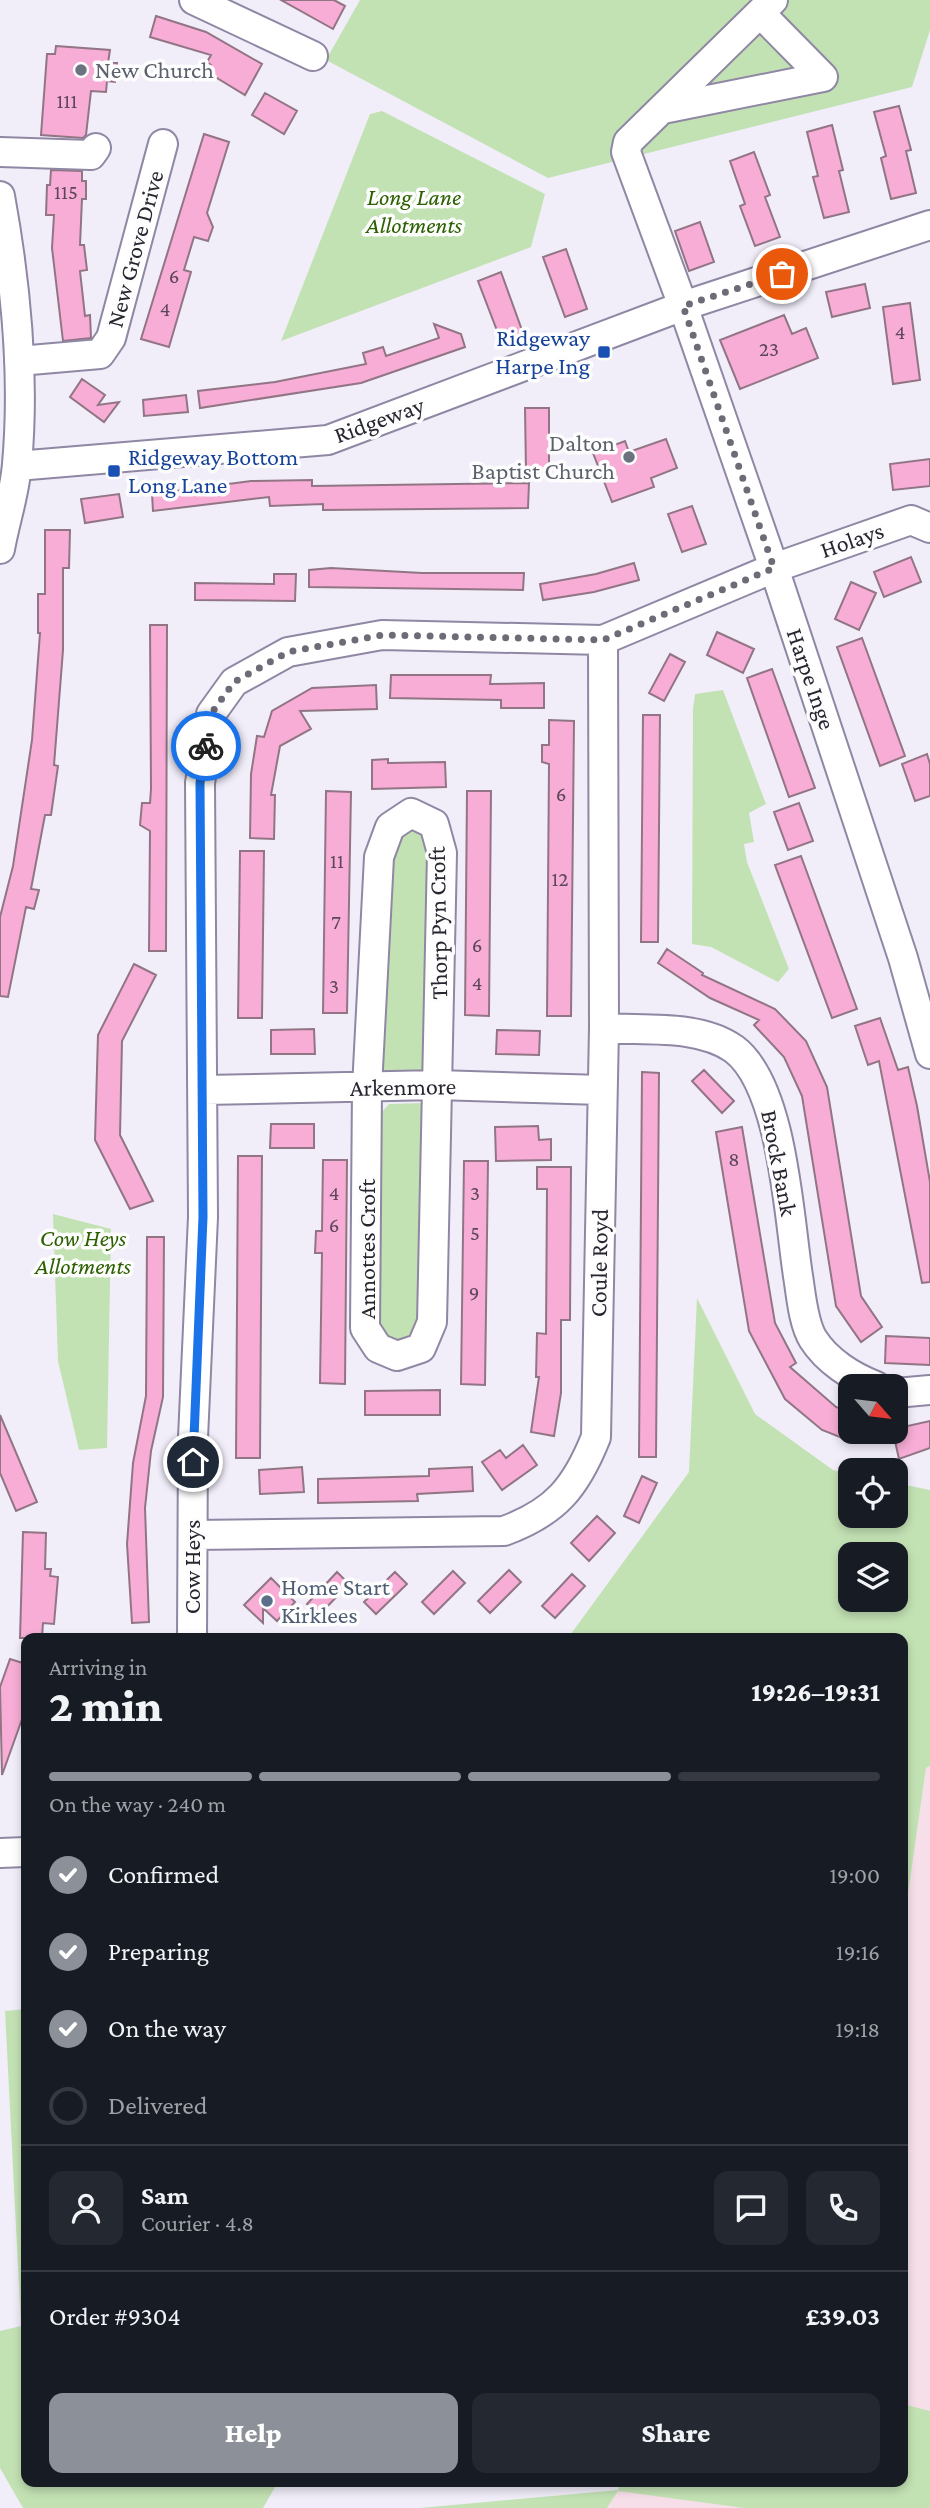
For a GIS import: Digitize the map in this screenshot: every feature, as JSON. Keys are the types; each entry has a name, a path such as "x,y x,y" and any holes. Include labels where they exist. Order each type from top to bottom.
{"street":[{"path":"194,0 313,57"},
{"path":"663,109 823,77 766,7 628,142 626,152 683,306"},
{"name":"New Grove Drive","path":"19,361 100,354 111,338 163,144"},
{"path":"0,152 94,158"},
{"path":"0,196 7,276 19,361 17,466 3,518 0,549"},
{"name":"Ridgeway","path":"17,466 328,440 683,306 930,225"},
{"name":"Harpe Inge","path":"683,306 774,568 903,958 930,1054"},
{"name":"Holays","path":"774,568 911,520 930,528"},
{"name":"Cow Heys","path":"192,1633 193,1438 203,1217 200,783 211,714 234,682 288,652 382,635 603,640 774,568"},
{"name":"Coule Royd","path":"193,1535 504,1531 530,1521 554,1503 581,1475 596,1437 604,1028 603,640"},
{"name":"Thorp Pyn Croft","path":"367,1088 379,857 390,827 411,813 434,824 442,853 437,1085"},
{"name":"Brock Bank","path":"604,1028 702,1034 735,1050 761,1084 775,1125 801,1295 812,1338 848,1374"},
{"name":"Arkenmore","path":"204,1090 437,1085 602,1090"},
{"name":"Annottes Croft","path":"367,1088 365,1328 378,1348 397,1356 421,1348 432,1322 437,1085"},
{"path":"908,1393 930,1390"},
{"path":"0,1853 21,1852"}],"shaded area":[{"path":"930,1766 930,2411 908,2405 908,1894 926,1768"},
{"path":"618,2490 744,2508 607,2508"}],"green space":[{"path":"360,0 930,0 930,30 912,87 548,178 326,60"},
{"name":"Long Lane Allotments","path":"382,111 545,194 531,247 281,341 370,114"},
{"path":"723,690 766,804 749,813 754,842 744,844 747,862 789,969 778,982 711,947 692,944 693,709 695,694"},
{"path":"409,827 430,836 429,1070 422,1075 386,1076 380,1070 392,846"},
{"path":"422,1103 429,1112 422,1328 396,1350 380,1330 381,1113 389,1104"},
{"name":"Cow Heys Allotments","path":"53,1214 111,1229 107,1448 79,1450 58,1361"},
{"path":"697,1298 755,1414 838,1471 838,1528 908,1528 908,1485 930,1490 930,1766 926,1768 908,1894 908,1633 572,1633 689,1472"},
{"path":"21,2009 21,2326 5,2011"},
{"path":"21,2326 21,2487 275,2487 263,2508 23,2508 0,2468 0,2331"},
{"path":"908,2405 930,2411 930,2508 744,2508 618,2491 607,2508 420,2508 618,2490 619,2487 908,2487"}],"building":[{"path":"281,0 334,0 345,6 333,29"},
{"path":"156,16 206,32 262,64 245,95 207,72 211,65 207,62 211,55 150,37"},
{"path":"56,46 110,50 108,63 117,63 115,82 107,81 106,92 91,91 86,135 83,138 41,135 47,54 55,54"},
{"path":"265,93 297,111 284,134 252,115"},
{"path":"899,106 911,150 906,151 916,193 891,199 881,158 886,156 874,112"},
{"path":"832,125 843,170 839,171 849,212 824,218 813,177 818,176 807,132"},
{"path":"204,134 229,142 207,213 213,227 208,241 194,237 184,270 191,272 169,347 141,339"},
{"path":"754,152 770,195 765,197 780,237 755,246 740,206 745,204 730,161"},
{"path":"51,170 82,171 82,181 86,181 86,199 82,199 80,245 84,245 87,270 80,271 85,316 90,315 91,338 63,341 52,248 54,215 46,215 47,185 50,185"},
{"path":"700,222 714,262 689,271 675,231"},
{"path":"566,249 587,309 565,317 543,257"},
{"path":"501,272 523,333 501,341 478,281"},
{"path":"865,284 870,308 832,317 826,292"},
{"path":"910,303 920,380 893,384 883,307"},
{"path":"784,315 792,334 806,328 818,358 740,389 720,340"},
{"path":"434,324 461,334 465,347 361,383 200,408 198,391 275,382 366,364 363,353 383,347 386,356 439,338"},
{"path":"82,379 105,395 98,405 119,402 104,422 70,397"},
{"path":"186,395 188,412 144,416 143,400"},
{"path":"525,408 549,408 549,472 526,472"},
{"path":"666,439 677,468 651,478 654,487 612,502 593,453 625,441 629,452"},
{"path":"930,459 930,486 893,490 890,464"},
{"path":"312,480 312,486 529,483 528,508 323,510 323,504 270,506 269,497 153,511 152,494 251,481"},
{"path":"119,494 123,517 85,523 81,499"},
{"path":"692,506 706,544 682,552 668,514"},
{"path":"45,530 70,530 69,568 63,568 63,650 54,765 58,766 51,815 45,815 31,889 39,890 34,909 26,907 8,997 0,996 0,917 13,866 32,740 40,633 38,594 45,594"},
{"path":"911,557 921,582 884,597 874,572"},
{"path":"634,563 639,580 594,592 543,600 540,584 596,574"},
{"path":"331,568 422,573 524,573 523,590 309,587 309,570"},
{"path":"274,574 296,574 295,601 195,600 195,583 274,584"},
{"path":"851,582 876,593 859,630 835,619"},
{"path":"150,625 167,625 166,951 149,951 150,831 140,825 142,803 150,803 151,789"},
{"path":"717,632 754,649 743,673 707,655"},
{"path":"862,638 905,756 880,766 837,647"},
{"path":"670,654 685,662 664,701 649,693"},
{"path":"772,669 815,788 789,797 747,678"},
{"path":"391,675 491,675 490,684 544,683 544,708 501,708 501,700 390,698"},
{"path":"376,685 377,709 300,711 311,729 280,746 271,795 275,795 274,839 250,838 251,774 257,736 264,737 272,711 312,688"},
{"path":"643,715 660,715 658,942 641,942"},
{"path":"549,720 574,721 571,1016 547,1016 549,764 542,762 542,745 549,745"},
{"path":"927,754 930,764 930,796 915,801 902,764"},
{"path":"388,759 388,763 445,762 446,787 372,789 372,760"},
{"path":"326,791 351,792 347,1013 323,1013"},
{"path":"467,791 491,791 489,1016 465,1015"},
{"path":"799,803 813,841 788,850 774,812"},
{"path":"240,851 264,851 262,1018 238,1018"},
{"path":"801,856 857,1009 832,1018 775,865"},
{"path":"667,949 703,973 702,975 775,1009 806,1041 827,1087 861,1296 882,1327 861,1342 836,1306 802,1096 784,1057 754,1025 759,1020 710,998 658,963"},
{"path":"134,964 156,975 122,1041 120,1135 153,1201 130,1209 95,1140 98,1035"},
{"path":"880,1018 898,1070 908,1067 917,1106 930,1182 930,1282 922,1283 879,1061 868,1065 855,1026"},
{"path":"314,1029 315,1054 271,1054 271,1030"},
{"path":"497,1030 540,1031 539,1055 496,1054"},
{"path":"704,1070 734,1101 722,1113 692,1081"},
{"path":"642,1072 659,1073 656,1457 639,1457"},
{"path":"271,1124 314,1124 314,1148 270,1148"},
{"path":"538,1126 539,1140 551,1139 551,1160 496,1161 495,1127"},
{"path":"742,1127 775,1323 796,1363 790,1367 838,1408 838,1436 822,1430 785,1399 749,1331 716,1132"},
{"path":"238,1156 262,1156 260,1458 236,1458"},
{"path":"323,1160 347,1160 345,1384 320,1383 322,1253 315,1253 316,1231 322,1231"},
{"path":"464,1161 488,1161 485,1385 461,1384"},
{"path":"537,1167 571,1167 570,1320 561,1320 561,1393 554,1436 531,1432 539,1377 536,1377 537,1333 546,1334 547,1189 537,1189"},
{"path":"147,1237 164,1237 163,1397 151,1451 145,1508 149,1622 132,1623 127,1544 133,1463 146,1396"},
{"path":"886,1336 930,1338 930,1365 885,1363"},
{"path":"440,1390 440,1415 365,1415 365,1391"},
{"path":"0,1415 37,1502 16,1511 0,1473"},
{"path":"930,1421 930,1448 899,1458 896,1444 908,1444 908,1426"},
{"path":"523,1445 537,1465 502,1490 482,1462 500,1450 506,1458"},
{"path":"302,1467 304,1492 260,1494 259,1470"},
{"path":"472,1467 473,1491 417,1494 418,1501 318,1503 318,1479 429,1476 429,1469"},
{"path":"642,1476 657,1483 639,1523 624,1516"},
{"path":"597,1516 615,1533 589,1561 571,1543"},
{"path":"23,1532 46,1533 45,1569 51,1569 50,1576 58,1577 54,1624 43,1623 42,1633 21,1633 20,1638"},
{"path":"509,1570 521,1582 490,1613 478,1601"},
{"path":"453,1571 465,1583 434,1614 422,1602"},
{"path":"337,1572 349,1584 319,1615 307,1604"},
{"path":"395,1572 407,1584 376,1614 364,1602"},
{"path":"572,1574 585,1586 555,1618 542,1606"},
{"name":"Home Start Kirklees","path":"271,1578 295,1602 277,1621 263,1608 263,1623 244,1605"},
{"path":"10,1659 21,1662 21,1722 2,1775 0,1687"}],"way so far":[{"path":"206,746 211,714 234,682 288,652 382,635 603,640 774,568 683,306 782,274"}],"place":[{"name":"New Church","path":"81,70"},
{"name":"Ridgeway Harpe Ing","path":"604,352"},
{"name":"Dalton Baptist Church","path":"629,457"},
{"name":"Ridgeway Bottom Long Lane","path":"114,471"},
{"name":"Home Start Kirklees","path":"267,1601"}],"route":[{"path":"193,1462 203,1217 200,783 206,746"}]}
